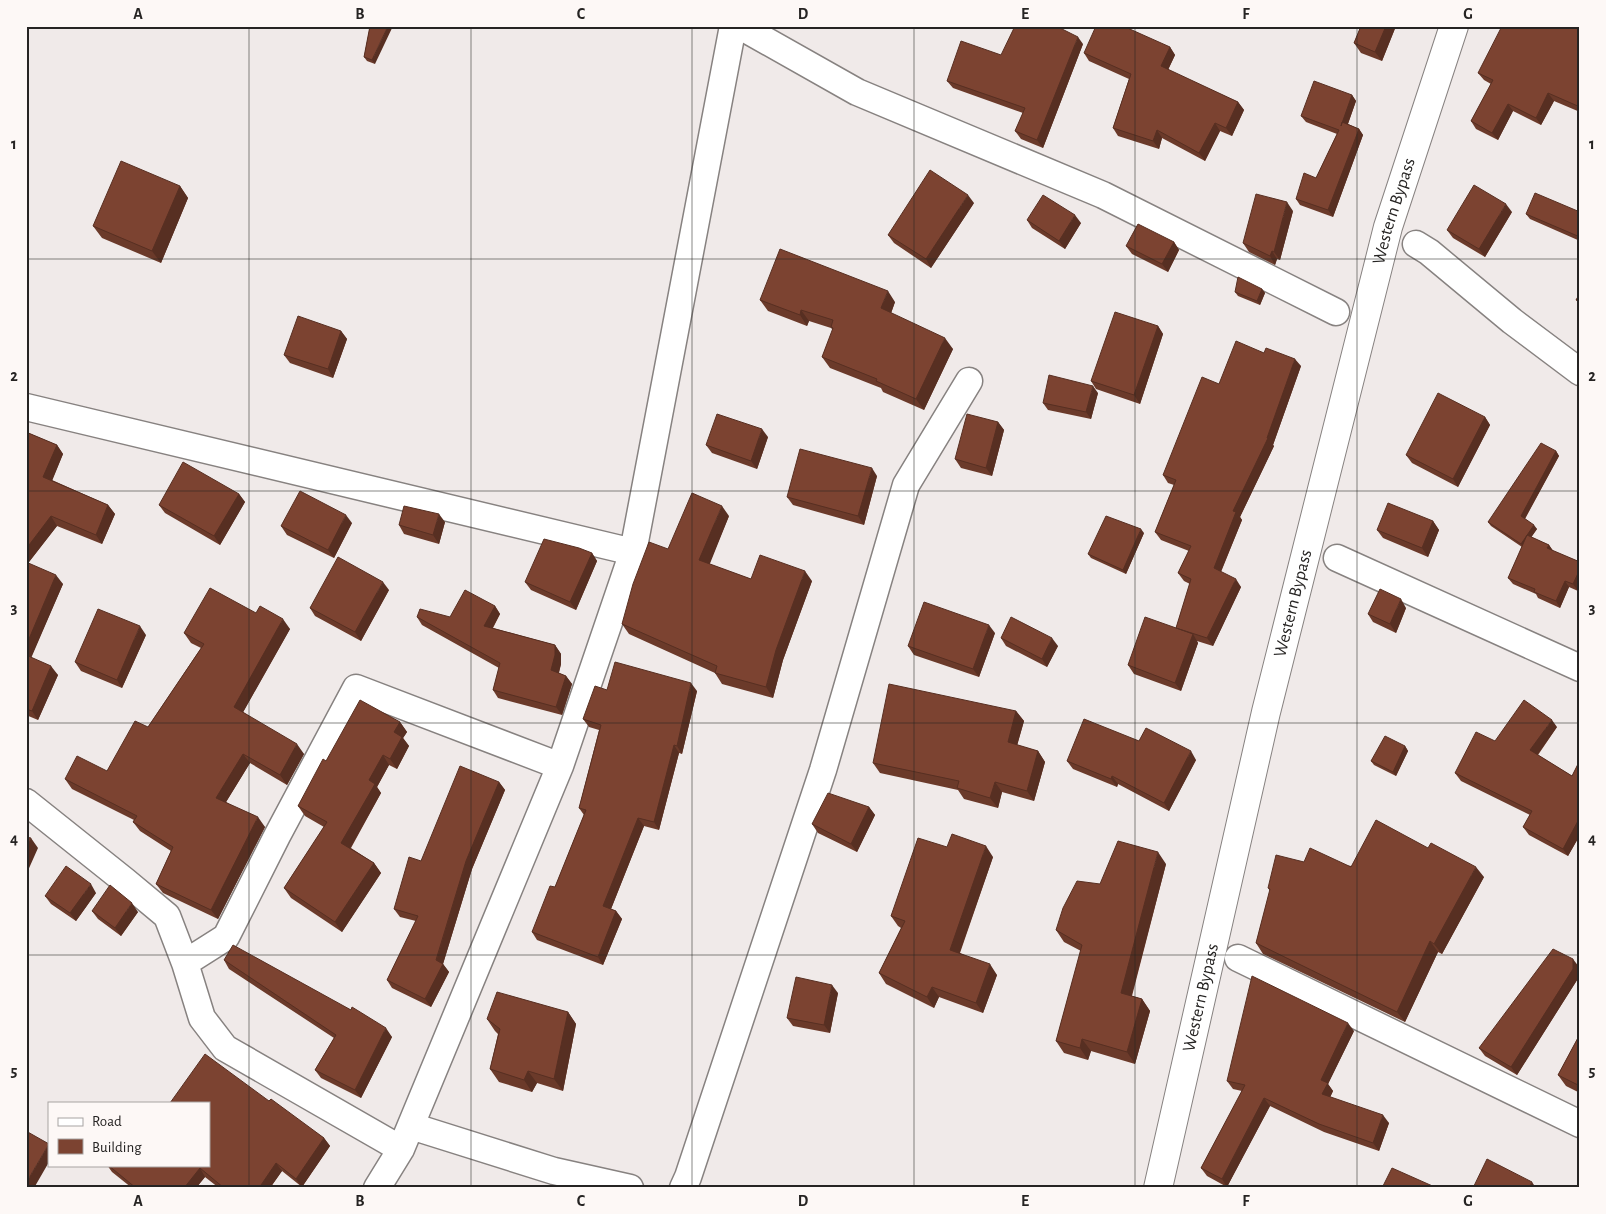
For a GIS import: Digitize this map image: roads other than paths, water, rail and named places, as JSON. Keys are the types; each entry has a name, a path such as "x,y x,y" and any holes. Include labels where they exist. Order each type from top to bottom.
{"main road":[{"name":"Western Bypass","path":"1158,1188 1266,712 1388,227 1454,26"}],"street":[{"path":"377,1188 406,1138 560,766 633,552 733,26"},
{"path":"740,26 857,92 1103,195 1336,312"},
{"path":"1416,244 1429,252 1512,320 1580,372"},
{"path":"683,1188 823,770 906,485 969,382"},
{"path":"26,407 633,552"},
{"path":"1337,558 1580,668"},
{"path":"185,963 226,937 277,836 356,688 560,766"},
{"path":"26,802 167,916 185,963 202,1018 226,1048 406,1138 630,1188"},
{"path":"1238,958 1580,1124"}]}
